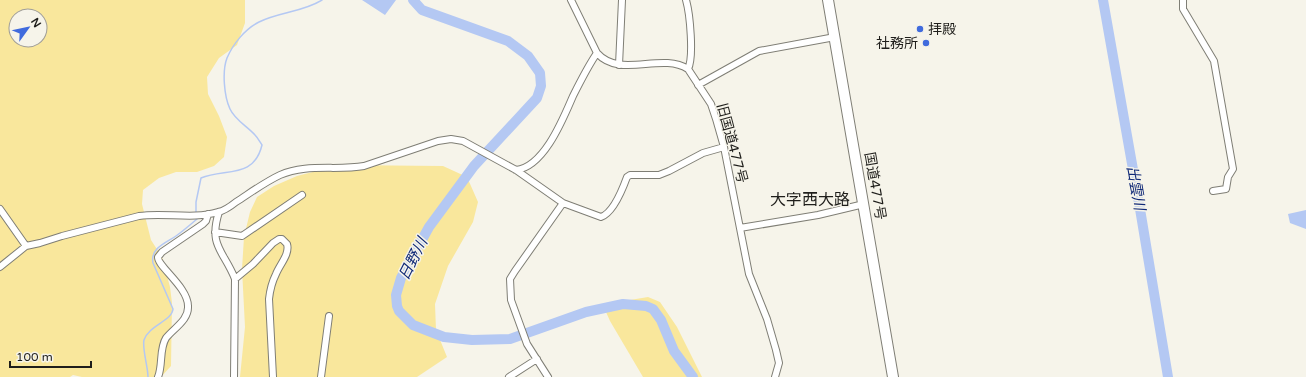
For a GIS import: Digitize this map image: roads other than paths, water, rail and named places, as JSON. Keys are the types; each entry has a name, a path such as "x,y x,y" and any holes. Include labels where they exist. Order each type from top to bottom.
{"highway":[{"name":"国道477号","path":"828,0 893,377"}],"street":[{"path":"571,0 598,53 608,62 619,65 666,63 683,65 688,68 691,62 690,26 686,0"},
{"path":"619,65 622,0"},
{"path":"1183,0 1182,9 1214,61 1233,169 1228,178 1226,189 1213,191"},
{"path":"698,85 759,51 835,37"},
{"path":"516,170 532,162 544,150 557,132 592,60 598,53"},
{"name":"旧国道477号","path":"688,68 713,108 724,146 749,274 776,350 778,363 775,377"},
{"path":"0,268 26,246 150,214 206,214 219,212 280,175 292,171 311,168 353,168 364,166 438,141 451,139 463,141 516,170 562,203 601,216 607,214 618,198 627,177 630,175 659,175 703,153 724,146"},
{"path":"215,232 242,236 302,195"},
{"path":"548,377 527,344 511,300 510,279 562,203"},
{"path":"740,228 818,215 864,204"},
{"path":"0,209 26,246"},
{"path":"219,212 216,222 215,239 220,253 235,279 234,377"},
{"path":"158,377 164,343 184,318 187,313 188,305 185,294 175,280 159,263 158,257 162,252 203,224 206,221 206,214"},
{"path":"235,279 253,264 276,240 282,239 288,244 287,252 270,288 269,299 273,377"},
{"path":"321,377 329,316"},
{"path":"509,377 537,359"}],"water":[{"path":"362,0 396,0 385,15"},
{"path":"1306,210 1306,229 1290,223 1288,214"}],"waterway":[{"path":"196,214 196,202 201,178 246,168 258,156 262,145 255,135 232,113 228,104 224,84 225,63 233,47 244,33 259,22 307,7 322,0"},
{"name":"日野川","path":"413,0 422,10 508,41 528,56 540,73 541,86 537,98 474,166 429,227 401,278 396,295 399,311 413,325 444,337 472,340 510,339 586,312 623,304 646,306 653,309 661,320 674,351 693,377"},
{"name":"出雲川","path":"1103,0 1168,377"},
{"path":"148,377 144,340 150,331 169,317 173,309 153,263 154,253 160,246 179,234 197,218"}],"place":[{"name":"拝殿","path":"920,29"},
{"name":"社務所","path":"926,43"}],"district":[{"name":"大字西大路","path":"810,200"}]}
